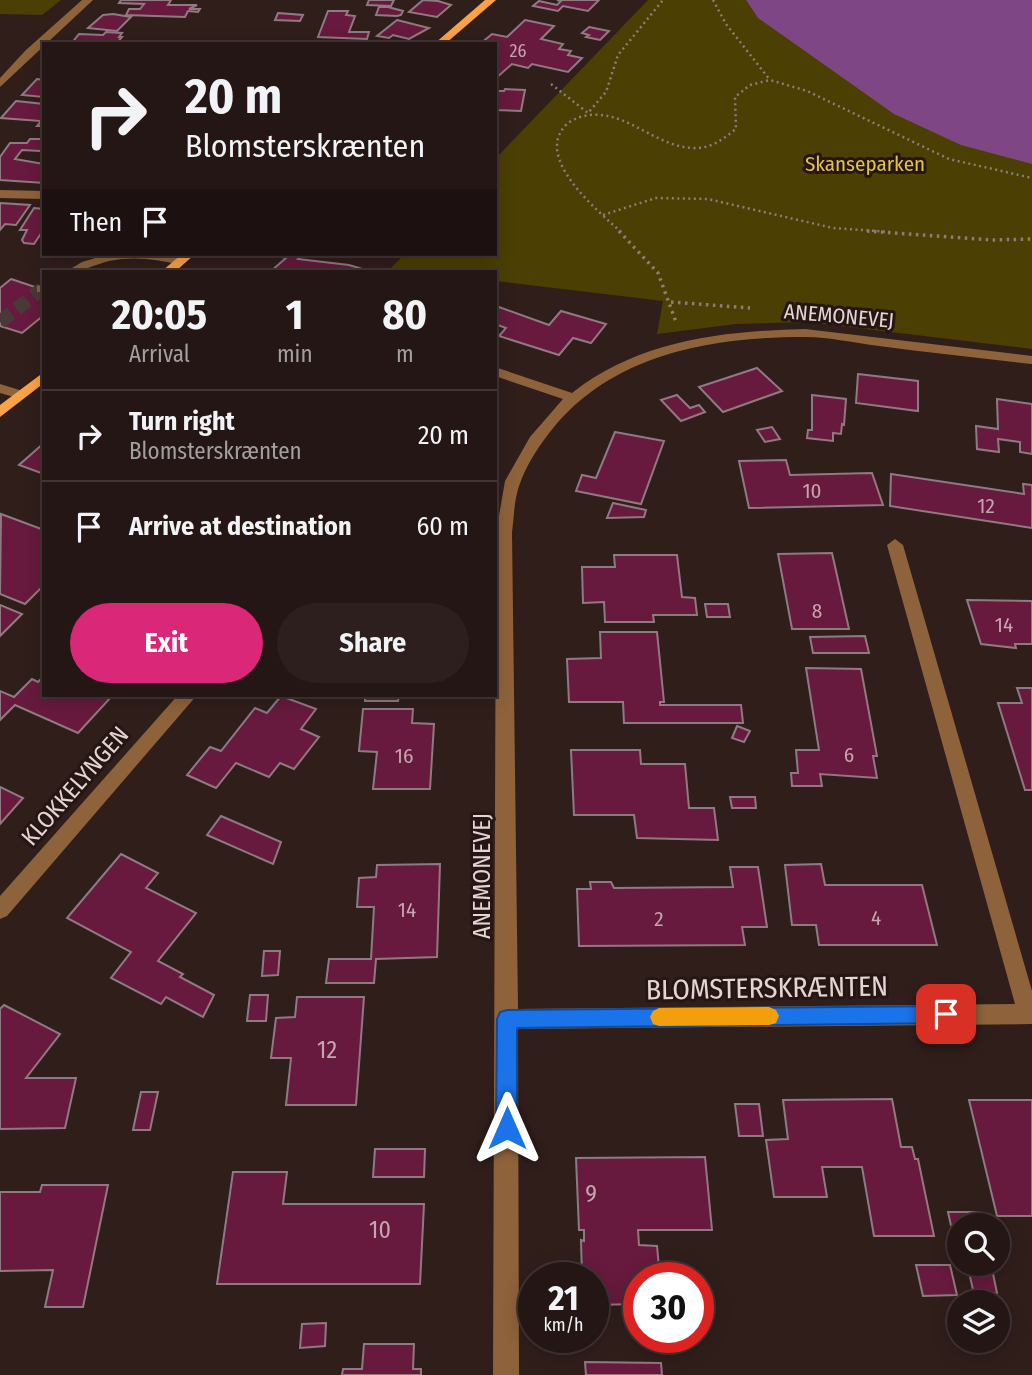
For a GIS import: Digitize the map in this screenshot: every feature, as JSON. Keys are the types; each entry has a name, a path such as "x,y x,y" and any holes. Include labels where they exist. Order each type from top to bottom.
{"main road":[{"path":"441,42 491,0"},
{"path":"169,270 185,257"},
{"path":"0,412 42,378"}],"street":[{"path":"0,84 30,52 88,0"},
{"path":"0,194 42,195"},
{"path":"75,270 90,262 112,256"},
{"name":"ANEMONEVEJ","path":"506,1375 507,1019 499,533 512,484 532,442 571,397 616,367 681,345 738,335 808,333 1032,360"},
{"path":"497,372 571,397"},
{"path":"0,388 21,394"},
{"name":"BLOMSTERSKRÆNTEN","path":"507,1019 1030,1014 895,545"},
{"name":"KLOKKELYNGEN","path":"0,910 186,697"}],"path":[{"path":"663,0 618,55 606,92 588,113 569,123 558,138 556,153 569,175 603,215 656,269 671,302 681,345"},
{"path":"713,0 726,24 770,80"},
{"path":"551,84 588,113 615,118 668,144 687,148 707,147 725,141 736,129 735,97 750,85 770,80 807,91 949,159 1032,178"},
{"path":"603,215 656,198 708,199 833,228 965,239 1032,239"}],"green space":[{"path":"0,0 61,0 42,15 0,14"},
{"name":"Skanseparken","path":"648,0 1032,0 1032,349 807,322 736,324 657,334 663,301 497,281 497,270 390,269 403,256 497,256 497,157"}],"shaded area":[{"path":"746,0 1032,0 1032,164 961,145 894,114 758,18"}],"building":[{"path":"121,0 171,0 168,5 197,5 189,9 200,9 198,12 188,11 185,17 126,15 129,9 140,9 144,4 119,3"},
{"path":"369,0 394,0 391,6 367,5"},
{"path":"423,0 451,5 437,17 409,12"},
{"path":"557,0 599,0 588,11 563,6 558,11 533,6 539,1 557,5 561,1"},
{"path":"379,7 403,11 397,16 376,15"},
{"path":"328,11 348,11 346,15 355,16 349,32 369,32 367,39 318,37"},
{"path":"278,13 303,15 300,21 275,20"},
{"path":"103,15 131,17 117,31 88,28"},
{"path":"397,20 429,28 409,39 393,35 389,38 377,36"},
{"path":"525,20 554,26 541,39 563,44 559,49 571,51 568,55 582,58 568,72 532,64 528,68 512,64 497,77 497,42 482,42 492,34 507,37"},
{"path":"589,27 609,31 600,40 586,37 589,35 582,33"},
{"path":"106,32 122,33 119,37 122,37 118,42 73,42 79,34 103,35"},
{"path":"37,79 42,80 42,97 22,95"},
{"path":"525,90 521,111 497,110 497,91"},
{"path":"16,101 42,104 42,126 37,126 41,121 1,118"},
{"path":"30,139 42,139 42,148 40,151 22,150 15,159 42,164 42,183 0,180 0,157 10,143 27,143"},
{"path":"0,203 30,205 16,225 5,224 0,230"},
{"path":"34,208 42,209 42,232 34,244 24,243 22,240 27,230 20,230"},
{"path":"278,256 301,256 298,259 349,265 366,270 272,270 286,258"},
{"path":"11,279 42,289 42,317 22,333 0,326 0,288"},
{"path":"497,306 549,325 561,311 606,324 591,343 573,338 559,355 499,336 506,328 498,325"},
{"path":"757,368 782,391 723,412 699,387"},
{"path":"858,374 918,381 918,411 856,403"},
{"path":"677,395 690,408 699,405 705,412 681,421 661,400"},
{"path":"812,395 846,399 844,425 842,424 841,434 833,433 833,441 807,438 808,430 812,430"},
{"path":"997,399 1032,404 1032,454 1020,452 1020,442 998,439 999,452 977,449 976,426 998,429"},
{"path":"772,427 780,439 765,442 757,430"},
{"path":"615,432 664,441 641,504 576,491 582,475 596,478"},
{"path":"42,445 42,473 19,465"},
{"path":"786,460 790,475 872,473 883,505 749,508 739,461"},
{"path":"891,474 1024,494 1023,484 1032,485 1032,528 890,506"},
{"path":"613,503 646,510 644,517 607,518"},
{"path":"1,514 42,529 42,587 25,604 0,594"},
{"path":"832,553 849,629 792,629 778,554"},
{"path":"614,555 677,555 682,597 695,598 697,615 653,615 654,622 605,622 604,602 583,603 582,567 615,567"},
{"path":"967,600 1032,601 1032,644 1015,644 1016,648 981,644"},
{"path":"705,604 728,604 730,617 707,617"},
{"path":"0,605 22,614 0,636"},
{"path":"600,632 657,632 664,702 660,702 660,705 741,705 743,723 624,723 623,702 569,702 567,659 601,658"},
{"path":"865,636 869,653 813,653 810,637"},
{"path":"806,668 861,669 877,756 873,756 877,778 820,774 822,786 792,786 791,773 798,773 796,750 819,750"},
{"path":"42,678 42,697 111,697 78,733 15,705 0,720 0,691 14,697 32,679 38,682"},
{"path":"1017,688 1032,688 1032,790 1025,790 998,703 1022,703"},
{"path":"280,697 316,709 301,729 319,737 294,769 280,763 269,777 236,763 216,788 187,775 210,747 221,751 255,708 267,713"},
{"path":"365,697 399,697 398,701 365,701"},
{"path":"363,709 413,709 412,723 434,724 430,789 373,789 377,752 359,751"},
{"path":"737,726 750,731 744,742 732,738"},
{"path":"571,750 640,750 641,764 685,764 689,808 714,808 718,840 637,838 634,815 574,815"},
{"path":"0,787 23,798 0,824"},
{"path":"730,797 755,797 756,808 732,808"},
{"path":"221,816 281,842 273,864 207,835"},
{"path":"121,854 158,873 146,888 196,913 158,961 183,974 180,977 214,995 203,1017 166,997 161,1004 111,978 131,952 67,918"},
{"path":"440,864 437,957 376,959 374,983 326,983 329,959 371,959 374,907 357,907 359,878 376,877 377,865"},
{"path":"821,864 825,885 922,885 937,945 819,945 816,925 792,925 785,865"},
{"path":"730,867 758,867 767,927 742,927 745,945 579,946 577,889 591,889 590,882 611,882 614,888 733,887"},
{"path":"264,951 280,951 278,975 262,976"},
{"path":"250,995 268,995 266,1021 247,1021"},
{"path":"297,997 364,997 356,1105 286,1105 291,1058 271,1058 276,1018 295,1017"},
{"path":"4,1005 60,1034 26,1078 76,1078 65,1128 0,1129 0,1009"},
{"path":"141,1092 158,1092 150,1130 133,1130"},
{"path":"892,1099 901,1147 912,1147 915,1159 918,1159 934,1236 874,1236 862,1167 822,1167 827,1197 774,1197 766,1140 788,1139 783,1100"},
{"path":"969,1100 1032,1100 1032,1216 996,1213"},
{"path":"735,1104 759,1104 763,1136 739,1136"},
{"path":"375,1149 425,1149 424,1177 373,1177"},
{"path":"705,1157 712,1230 638,1230 639,1245 657,1246 658,1262 623,1262 623,1304 609,1305 609,1262 582,1262 581,1240 584,1241 584,1230 579,1230 576,1158"},
{"path":"233,1172 287,1172 283,1204 424,1204 420,1284 217,1284"},
{"path":"42,1185 108,1185 83,1307 45,1307 53,1270 0,1271 0,1192 40,1192"},
{"path":"948,1212 979,1213 948,1213"},
{"path":"916,1265 947,1265 947,1276 953,1276 956,1290 947,1290 947,1295 923,1296"},
{"path":"970,1276 993,1276 996,1290 973,1290"},
{"path":"326,1323 325,1346 300,1348 302,1324"},
{"path":"364,1344 414,1344 413,1369 421,1369 421,1375 342,1375 343,1369 362,1369"},
{"path":"585,1362 661,1363 662,1375 586,1375"}],"tunnel":[{"path":"0,322 42,289"}],"slow traffic":[{"path":"659,1017 769,1016"}],"route":[{"path":"507,1128 507,1019 946,1014"}]}
